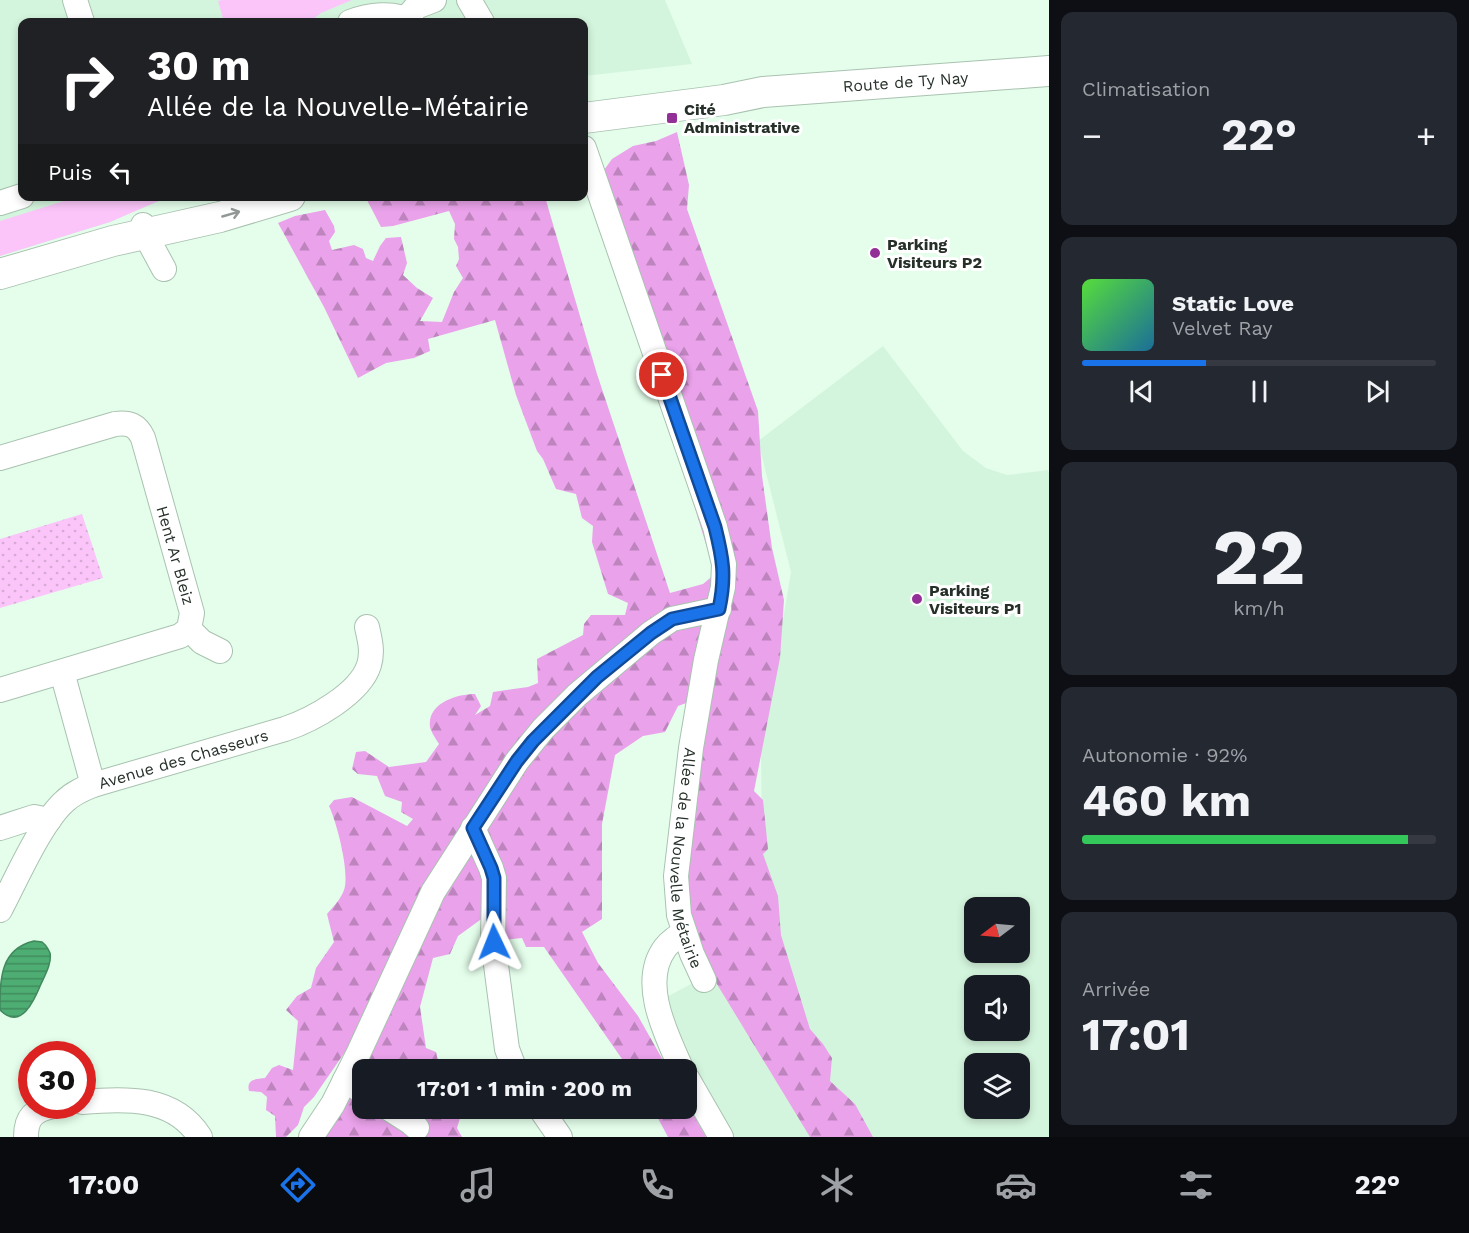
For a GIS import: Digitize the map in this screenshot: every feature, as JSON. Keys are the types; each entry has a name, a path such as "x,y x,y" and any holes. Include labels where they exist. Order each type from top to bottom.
{"main road":[{"name":"Route de Ty Nay","path":"763,92 1049,71"},
{"path":"588,97 693,87 763,92"},
{"path":"588,117 724,100 763,92"},
{"path":"0,274 144,230 201,201"},
{"path":"144,230 220,217 273,201"}],"street":[{"path":"75,0 81,18"},
{"path":"410,18 416,7 434,0"},
{"path":"469,0 480,18"},
{"path":"363,18 395,16 401,18"},
{"name":"Allée de la Nouvelle Métairie","path":"588,160 715,527 724,564 723,587 706,660 693,737 678,854 679,915 704,980"},
{"path":"0,203 18,197"},
{"path":"144,230 164,269"},
{"name":"Hent Ar Bleiz","path":"0,458 115,424 123,423 135,427 143,438 192,613 189,629 172,640 0,690"},
{"path":"365,1059 433,892 517,761 533,741 597,677 651,633 672,619 719,609"},
{"name":"Avenue des Chasseurs","path":"0,910 49,820 76,792 305,721 346,695 365,674 371,656 367,627"},
{"name":"Hent Ar Bleiz","path":"189,629 202,642 220,651"},
{"path":"62,672 93,785"},
{"path":"0,828 34,817 49,820"},
{"path":"473,828 494,878 494,942 507,1049 511,1059"},
{"path":"677,1059 659,1009 655,971 665,947 684,933"},
{"path":"311,1137 333,1104 352,1088"},
{"path":"697,1095 721,1137"},
{"path":"96,1102 131,1101 167,1108 184,1116 200,1137"},
{"path":"26,1137 28,1119"},
{"path":"405,1119 417,1128"},
{"path":"548,1119 560,1137"}],"shaded area":[{"path":"0,0 665,0 692,64 588,76 588,18 18,18 18,201 159,201 110,222 0,256"},
{"path":"352,0 314,18 223,18 218,1"},
{"path":"64,201 159,201 110,222 0,256 0,221"},
{"path":"883,346 963,451 986,468 1007,475 1048,470 1049,1137 730,1137 697,1081 697,1059 686,1059 661,1000 708,975 762,848 761,751 791,572 758,441"},
{"path":"82,514 103,578 0,608 0,539"},
{"path":"34,941 46,945 50,953 48,969 35,998 26,1011 14,1017 8,1016 0,1010 4,967 14,951"}],"green space":[{"path":"677,132 689,185 687,209 758,411 762,476 772,548 784,600 780,658 754,791 763,800 768,849 763,854 778,896 781,935 810,1029 832,1058 830,1081 855,1104 873,1137 810,1137 695,948 686,922 689,702 678,706 665,732 643,736 615,755 602,824 602,919 582,932 598,963 638,1016 662,1059 622,1059 544,947 526,947 522,938 504,940 498,907 458,936 450,954 433,958 420,1007 426,1048 436,1052 438,1059 352,1059 352,1119 460,1119 457,1128 462,1137 314,1137 347,1049 314,1097 304,1107 298,1125 286,1137 276,1137 275,1116 266,1110 267,1097 261,1092 249,1091 248,1087 250,1082 265,1078 272,1068 279,1065 293,1070 298,1021 286,1010 297,996 311,988 316,968 334,942 327,914 343,893 345,872 339,836 329,806 334,800 352,797 407,826 413,819 401,812 402,802 385,796 377,776 358,774 352,769 356,752 365,751 389,767 426,762 439,744 430,727 430,719 438,706 452,698 475,694 481,706 475,715 490,706 493,692 528,687 538,683 537,659 583,635 584,624 591,615 625,615 628,603 608,594 592,542 593,526 582,518 576,494 556,489 537,451 516,395 495,320 428,339 430,351 414,358 386,363 358,378 324,307 278,223 295,216 325,210 334,226 335,232 329,241 332,250 354,245 363,249 366,258 373,261 386,238 401,237 407,263 403,275 433,298 420,321 442,322 454,292 463,278 456,266 459,259 458,247 454,239 455,224 449,211 381,227 368,201 546,201 597,374 670,593 703,584 715,574 601,199 604,170 612,159 633,146 656,141"},
{"path":"658,1119 696,1119 706,1137 668,1137"}],"place":[{"name":"Cité Administrative","path":"672,118"},
{"name":"Parking Visiteurs P2","path":"875,253"},
{"name":"Parking Visiteurs P1","path":"917,599"}],"route":[{"path":"494,942 492,916 494,878 473,828 517,761 543,729 577,695 651,633 672,619 719,609 724,564 715,527 662,375"}]}
